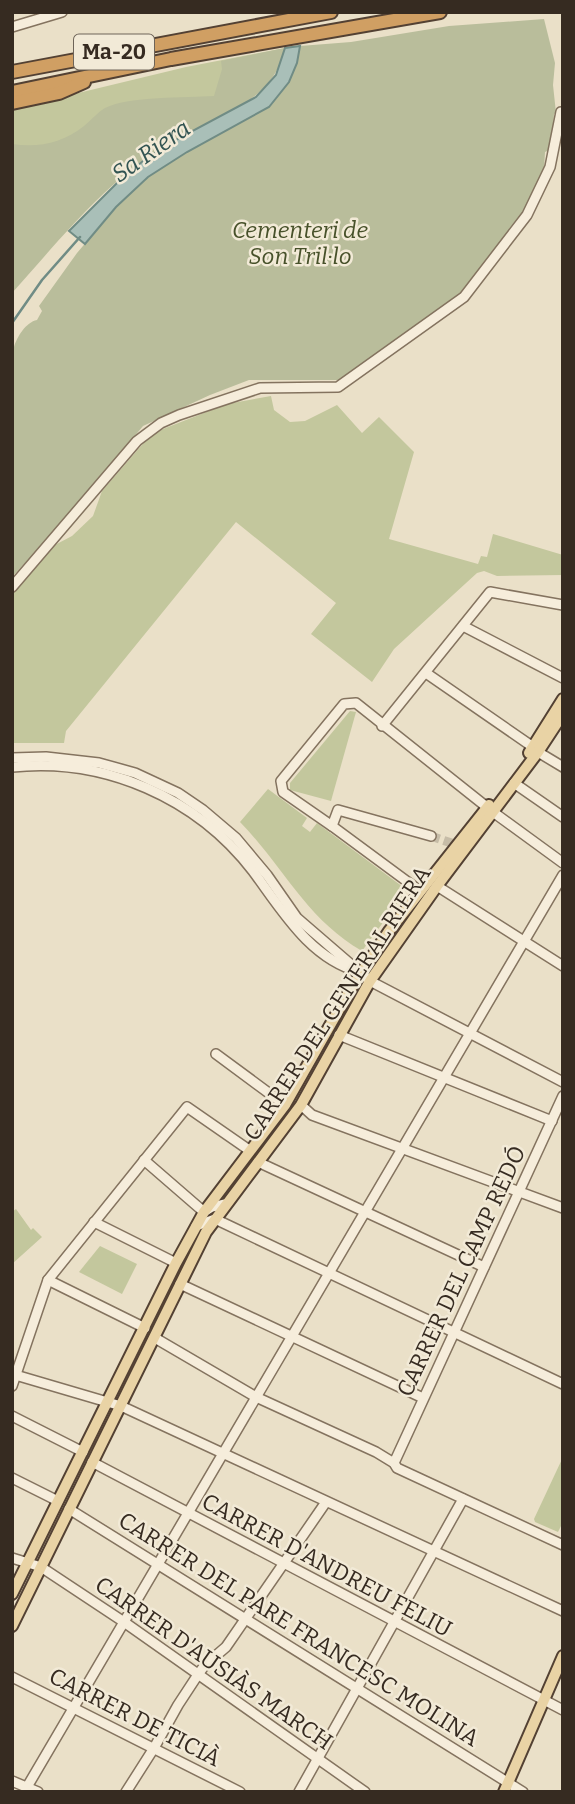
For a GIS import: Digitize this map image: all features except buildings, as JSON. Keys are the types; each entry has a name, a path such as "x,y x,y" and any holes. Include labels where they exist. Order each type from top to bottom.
{"highway":[{"name":"Ma-20","path":"12,92 113,70 440,12"},
{"name":"Ma-20","path":"13,71 329,13"},
{"path":"12,103 59,93 113,70"}],"main road":[{"name":"CARRER DEL GENERAL RIERA","path":"12,1594 176,1263 204,1212 285,1105 420,891 514,783 563,699"},
{"name":"CARRER DEL GENERAL RIERA","path":"12,1626 180,1284 215,1219 301,1104 339,1035 366,977 536,749 561,722"},
{"path":"506,1787 563,1656"}],"street":[{"path":"12,27 62,12"},
{"path":"12,587 147,432 179,415 260,388 338,387 464,298 527,215 550,167 563,112"},
{"path":"382,726 490,592 563,605"},
{"path":"463,626 563,678"},
{"path":"426,673 563,767"},
{"path":"420,891 283,792 281,781 344,704 356,704 490,810 563,863"},
{"path":"12,758 46,757 99,763 135,773 178,793 236,838 267,875 297,918 366,977"},
{"path":"12,767 61,766 98,772 142,786 177,803 234,848 293,926 330,959 563,1082"},
{"path":"514,783 563,817"},
{"path":"332,826 338,810 431,836"},
{"path":"27,1787 563,875"},
{"path":"436,886 563,966"},
{"path":"339,1035 552,1121"},
{"path":"216,1054 285,1105"},
{"name":"CARRER DEL CAMP REDÓ","path":"394,1463 563,1096"},
{"path":"301,1104 312,1115 563,1208"},
{"path":"12,1386 48,1280 187,1107 249,1150"},
{"path":"144,1160 204,1212 226,1204"},
{"path":"258,1162 484,1267"},
{"path":"197,1226 215,1219 560,1382 563,1370"},
{"path":"94,1222 176,1263"},
{"path":"48,1280 145,1328"},
{"path":"180,1284 423,1398"},
{"path":"155,1338 256,1397 345,1438 394,1463 397,1468 563,1545"},
{"path":"15,1375 121,1406 563,1611"},
{"path":"12,1416 83,1452"},
{"name":"CARRER D'ANDREU FELIU","path":"92,1462 563,1710"},
{"path":"12,1478 58,1501"},
{"path":"299,1792 463,1499"},
{"path":"126,1792 155,1748 178,1704 205,1665 226,1647 326,1502"},
{"name":"CARRER DEL PARE FRANCESC MOLINA","path":"69,1508 357,1689 506,1787 523,1792"},
{"name":"CARRER D'AUSIÀS MARCH","path":"12,1558 41,1567 124,1622 365,1792"},
{"name":"CARRER DE TICIÀ","path":"12,1677 240,1792"},
{"path":"12,1781 38,1792"}],"green space":[{"name":"Cementeri de Son Tril·lo","path":"544,19 555,63 553,85 556,113 552,149 545,152 544,170 524,213 460,293 341,380 249,380 143,426 64,521 12,577 14,347 22,330 37,320 42,311 39,306 77,253 116,207 148,177 269,106 297,63 300,46 351,42 449,26"},
{"path":"285,48 283,58 224,115 179,138 12,181 12,109 186,67"},
{"path":"285,48 279,67 269,83 255,96 240,107 170,143 126,174 85,212 12,293 12,144 41,145 59,140 76,132 105,108 115,104 143,99 214,96 222,69 221,61"},
{"path":"271,396 274,410 290,422 305,421 337,405 362,433 379,417 414,452 389,539 478,564 481,556 487,557 493,534 563,555 563,575 497,576 484,571 477,573 394,649 372,682 311,634 336,603 236,522 66,731 64,743 12,743 12,592 51,547 72,536 93,516 102,491 148,438 163,429 227,404"},
{"path":"350,711 356,712 331,801 290,790 290,783"},
{"path":"268,789 307,818 302,826 310,832 317,823 407,890 362,951 325,924 240,822"},
{"path":"16,1209 31,1230 33,1228 42,1237 12,1264 12,1212"},
{"path":"100,1246 137,1264 122,1294 79,1272"},
{"path":"563,1457 563,1522 558,1532 535,1522 534,1519"}],"water":[{"path":"300,46 289,82 269,107 187,152 148,177 116,207 85,244 69,231 143,161 168,144 256,97 276,75 285,48"}],"waterway":[{"name":"Sa Riera","path":"12,323 42,280 80,237"}],"tunnel":[{"path":"431,836 457,845"}]}
